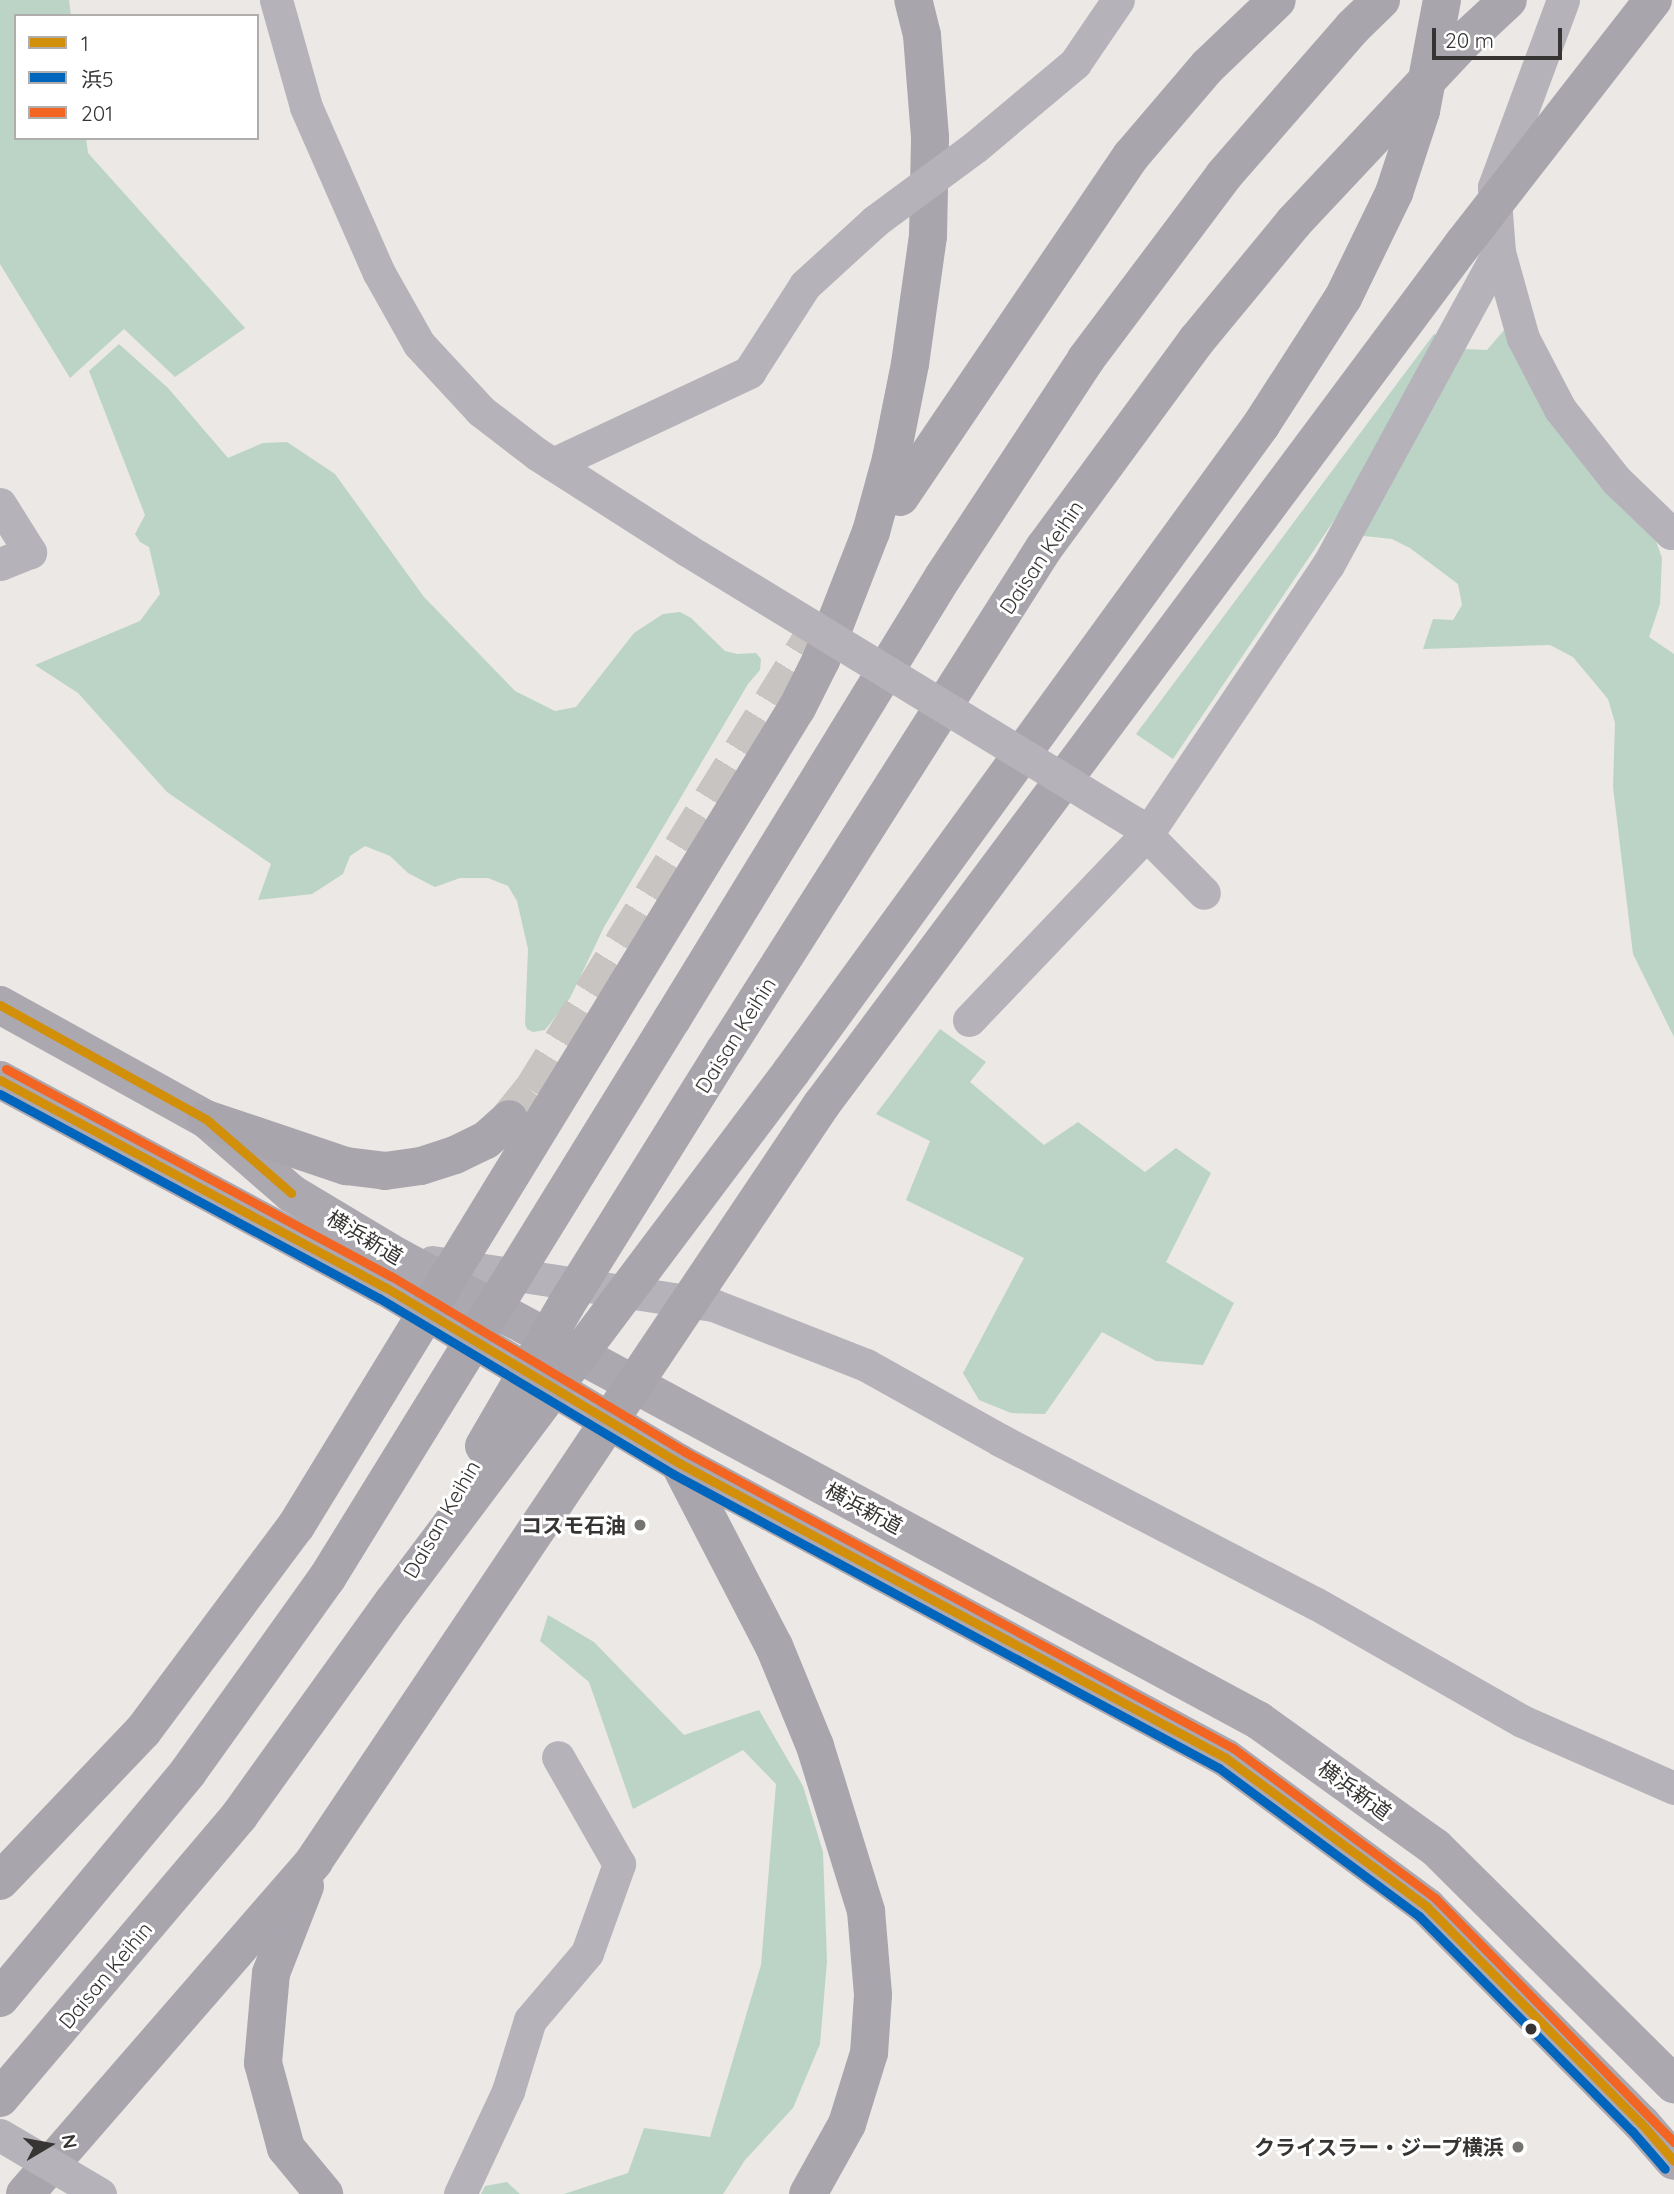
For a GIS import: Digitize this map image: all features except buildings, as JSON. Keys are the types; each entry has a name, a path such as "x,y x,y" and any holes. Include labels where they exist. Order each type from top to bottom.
{"highway":[{"path":"0,1881 143,1731 296,1526 797,708 821,660 871,532 891,459 910,364 928,236 930,138 922,35 913,0"},
{"path":"900,497 1131,156 1208,66 1277,0"},
{"path":"0,1998 188,1772 327,1577 943,577 1086,359 1224,175 1353,27 1381,0"},
{"path":"393,1602 790,1072 1261,425 1343,298 1394,193 1422,111 1442,0"},
{"name":"Daisan Keihin","path":"0,2098 239,1816 393,1602 566,1305 1044,548 1196,341 1294,222 1466,39 1508,0"},
{"path":"25,2194 314,1861 822,1104 1481,248 1653,0"},
{"name":"横浜新道","path":"0,1005 206,1119 291,1193 398,1257 1258,1720 1435,1847 1674,2084"},
{"name":"横浜新道","path":"0,1080 385,1287 679,1463 1226,1758 1427,1907 1641,2123 1674,2161"},
{"path":"206,1119 346,1166 385,1171 421,1166 455,1155 486,1140 509,1119"},
{"path":"679,1463 779,1659 814,1746 866,1911 873,1995 869,2053 847,2124 808,2194"},
{"path":"314,1861 271,1973 262,2063 286,2147 324,2194"}],"street":[{"path":"276,0 306,107 379,273 419,344 481,411 553,464 687,550 1141,828 1204,893"},
{"path":"553,464 749,372 804,285 875,221 975,147 1075,63 1118,0"},
{"path":"969,1020 1141,828 1328,565 1481,248 1494,187 1563,0"},
{"path":"1481,248 1522,338 1560,409 1616,480 1671,533 1674,530"},
{"path":"0,504 30,552 0,564"},
{"path":"398,1257 713,1305 866,1365 1000,1440 1314,1603 1522,1721 1674,1788"},
{"path":"460,2194 508,2091 530,2020 587,1953 619,1864 558,1757"},
{"path":"0,2135 100,2194"}],"green space":[{"path":"0,0 69,0 71,14 14,14 14,140 86,140 88,153 245,328 175,377 124,329 70,378 0,264"},
{"path":"1505,329 1655,538 1662,558 1660,604 1649,637 1674,654 1674,1037 1633,954 1613,787 1615,723 1608,699 1573,657 1550,645 1423,649 1433,619 1453,620 1462,605 1458,584 1410,548 1392,539 1364,536 1339,513 1173,759 1136,734 1434,334 1464,349 1487,350"},
{"path":"119,344 168,388 228,458 263,443 287,442 335,474 424,597 515,691 555,711 576,707 634,633 663,614 680,612 691,618 725,651 737,654 756,653 761,659 760,670 748,684 604,927 570,998 545,1030 533,1032 527,1029 525,1024 528,949 517,901 508,886 488,878 460,878 435,887 408,873 390,856 365,846 350,856 343,874 312,894 258,900 271,864 167,792 78,693 35,665 140,621 160,594 149,547 140,542 135,534 145,515 89,371"},
{"path":"940,1029 986,1062 970,1082 1044,1145 1078,1122 1145,1172 1176,1148 1211,1173 1166,1262 1234,1303 1203,1365 1156,1361 1102,1332 1045,1414 1011,1413 979,1400 963,1373 1024,1258 906,1200 930,1141 876,1114"},
{"path":"548,1615 594,1642 684,1735 759,1710 803,1786 823,1852 827,1961 820,2044 793,2108 745,2160 723,2194 564,2194 628,2173 644,2128 710,2137 761,1965 776,1784 743,1750 633,1809 589,1682 540,1641"},
{"path":"507,2182 520,2194 481,2194 485,2186"}],"tunnel":[{"path":"509,1119 532,1091 830,609"}],"transit line":[{"name":"1","path":"0,1005 206,1119 291,1193"},
{"name":"201","path":"6,1069 391,1276 685,1452 1233,1748 1435,1898 1674,2142"},
{"name":"1","path":"0,1080 385,1287 679,1463 1226,1758 1427,1907 1641,2123 1674,2161"},
{"name":"浜5","path":"0,1094 379,1298 673,1474 1219,1768 1419,1916 1632,2131 1665,2169"}],"place":[{"name":"コスモ石油","path":"640,1525"},
{"name":"クライスラー・ジープ横浜","path":"1518,2147"}]}
